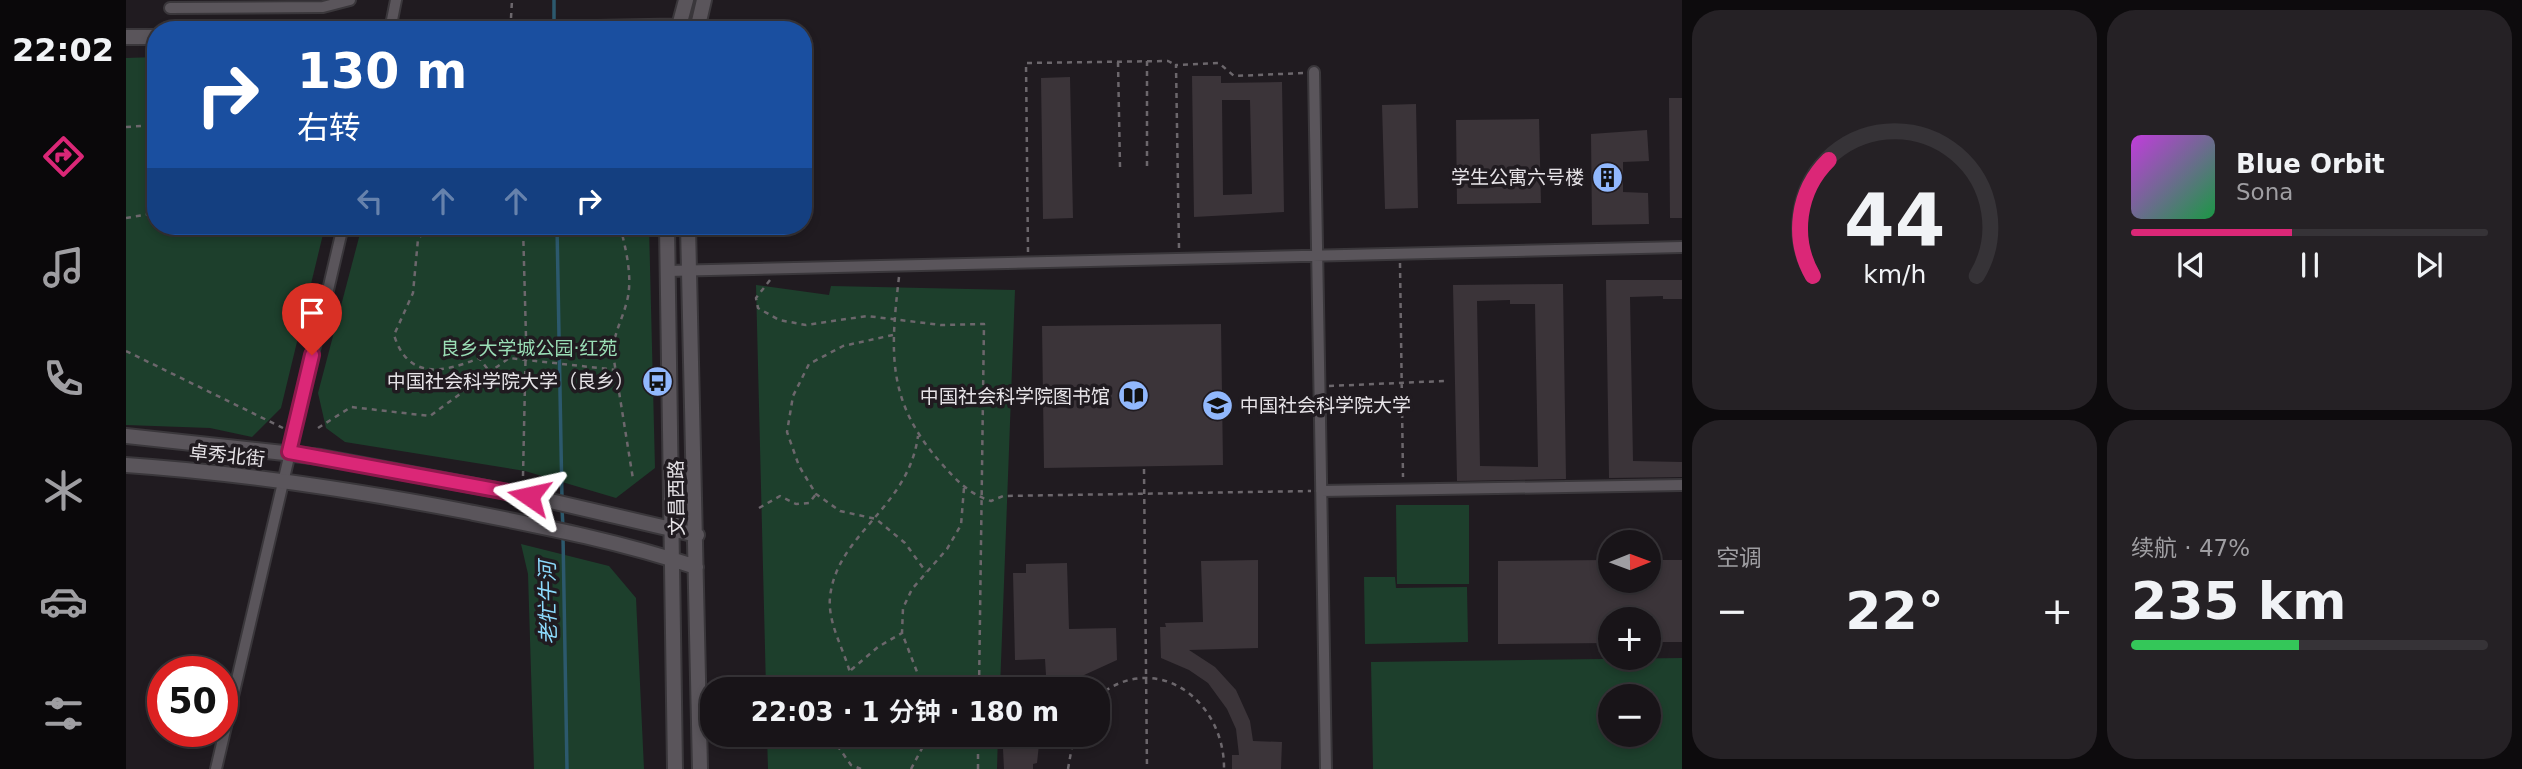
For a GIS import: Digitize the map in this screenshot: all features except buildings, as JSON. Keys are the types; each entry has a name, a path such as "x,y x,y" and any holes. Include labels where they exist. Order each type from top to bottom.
{"main road":[{"path":"681,21 686,0"},
{"path":"700,21 704,0"},
{"path":"126,37 147,37"},
{"name":"文昌西路","path":"667,235 676,769"},
{"name":"文昌西路","path":"688,235 697,535 700,769"},
{"name":"卓秀北街","path":"126,436 289,452 529,496 697,535"},
{"name":"卓秀北街","path":"126,465 224,472 379,495 603,540 696,567"}],"street":[{"path":"170,8 276,3 323,7 350,0"},
{"path":"392,21 397,0"},
{"path":"1314,72 1326,769"},
{"path":"216,769 341,235"},
{"path":"667,271 769,266 1682,247"},
{"path":"1321,491 1682,485"}],"path":[{"path":"511,21 512,0"},
{"path":"1147,61 1147,167"},
{"path":"1029,261 1026,64 1168,61 1176,65 1219,63 1234,75 1314,72"},
{"path":"1118,62 1120,167"},
{"path":"1176,65 1179,258"},
{"path":"126,127 147,126"},
{"path":"126,218 147,214"},
{"path":"422,235 418,239 413,293 394,335 400,353 417,367 450,371 479,358 490,372"},
{"path":"523,235 526,360 523,475"},
{"path":"622,235 627,252 627,300 613,337 633,479"},
{"path":"1400,253 1404,489"},
{"path":"901,264 893,335 893,370 899,396 918,434 964,488 981,498 991,501 1003,496 1144,496 1321,491"},
{"path":"769,266 770,281 756,298 758,308 779,320 806,325 867,316 895,317 941,325 984,324 979,677"},
{"path":"893,335 843,346 810,364 793,396 786,432 799,466 816,494 840,511 876,519 905,543 926,572"},
{"path":"126,351 293,433"},
{"path":"318,428 351,407 430,416 509,358 617,370"},
{"path":"1321,387 1444,381"},
{"path":"852,677 831,614 830,595 852,542 876,519 908,474 915,457 918,434"},
{"path":"1144,469 1147,769"},
{"path":"919,677 902,633 903,608 912,589 947,549 961,525 964,488"},
{"path":"759,508 780,496 796,504 809,503 816,494"},
{"path":"851,670 878,647 902,633"},
{"path":"1110,690 1126,681 1146,679 1177,684 1208,711 1218,729 1224,753 1224,769"},
{"path":"839,747 851,765 861,769"},
{"path":"911,769 923,747"},
{"path":"978,747 978,769"},
{"path":"1068,769 1072,747"}],"green space":[{"path":"147,57 147,235 323,235 281,408 252,437 210,428 126,425 126,58"},
{"name":"良乡大学城公园·红苑","path":"360,235 649,235 655,468 616,498 525,471 345,442 326,428 318,393"},
{"path":"756,285 829,295 831,286 1015,290 1000,677 766,677"},
{"path":"1396,505 1469,505 1469,584 1397,584"},
{"path":"521,544 609,566 636,598 644,769 534,769 528,574"},
{"path":"1364,577 1395,577 1396,588 1467,587 1468,642 1365,644"},
{"path":"1661,658 1682,658 1682,769 1373,769 1371,662 1598,659 1598,670 1661,670"},
{"path":"767,747 998,747 997,769 768,769"}],"waterway":[{"name":"老牤牛河","path":"554,0 554,21"},
{"name":"老牤牛河","path":"557,235 562,500"},
{"name":"老牤牛河","path":"562,508 563,528"},
{"name":"老牤牛河","path":"563,536 567,769"}],"place":[{"name":"学生公寓六号楼","path":"1607,177"},
{"name":"中国社会科学院大学（良乡）","path":"657,381"},
{"name":"中国社会科学院图书馆","path":"1133,396"},
{"name":"中国社会科学院大学","path":"1217,405"}],"route":[{"path":"312,355 289,452 529,496"}]}
